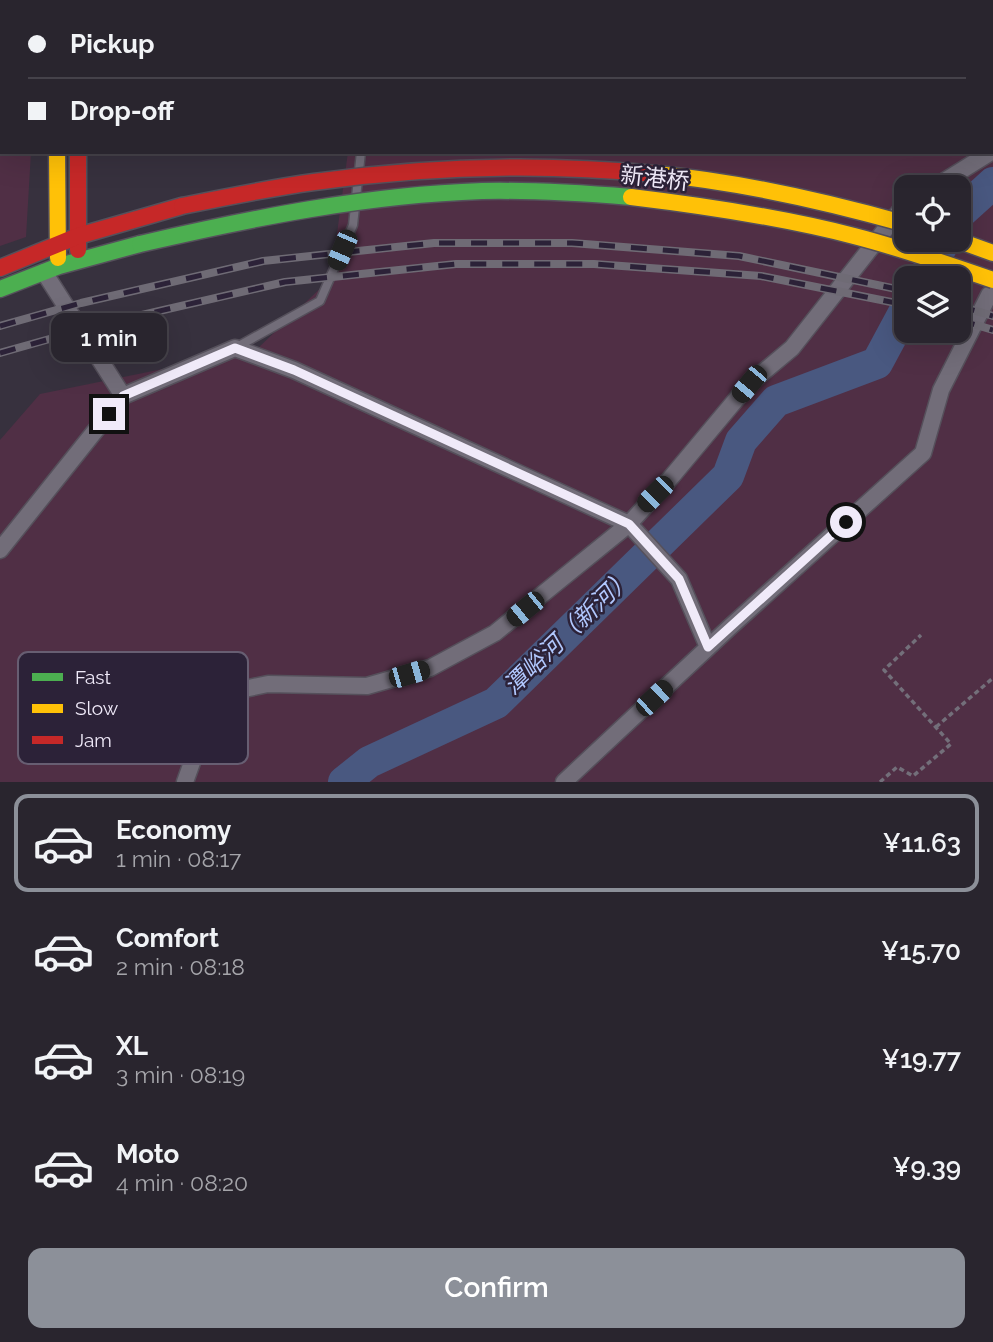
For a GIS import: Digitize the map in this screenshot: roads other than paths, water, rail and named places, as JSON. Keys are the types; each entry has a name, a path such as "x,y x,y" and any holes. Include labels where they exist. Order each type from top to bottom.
{"main road":[{"path":"51,269 58,245 57,154"},
{"path":"78,154 78,261"},
{"name":"新港桥","path":"0,268 78,236 183,206 317,181 431,170 557,166 701,178 803,197 894,221"},
{"name":"新港桥","path":"0,289 51,269 140,244 283,213 412,195 483,192 573,193 686,202 768,216 902,250 993,280"},
{"path":"971,245 993,253"}],"street":[{"path":"954,175 987,154"},
{"path":"248,688 268,684 367,686 429,668 495,632 630,525 749,384 792,348 894,218"},
{"path":"51,269 123,396"},
{"path":"564,782 708,647 923,453 941,390 989,295 993,292"},
{"path":"0,550 123,396 235,348 294,370 630,525 679,579 708,647"},
{"path":"184,782 191,764"}],"lane":[{"path":"235,348 320,301 353,225 361,154"}],"waterway":[{"name":"潭峪河（新河）","path":"971,203 993,183"},
{"name":"潭峪河（新河）","path":"931,266 938,252"},
{"name":"潭峪河（新河）","path":"344,782 369,762 496,703 728,476 741,441 776,401 877,363 894,331"}],"railway":[{"path":"0,326 81,303 263,261 434,243 572,243 739,256 894,288"},
{"path":"0,353 103,324 285,282 456,264 594,264 761,276 894,303"},
{"path":"971,310 993,316"},
{"path":"971,324 993,330"}]}
